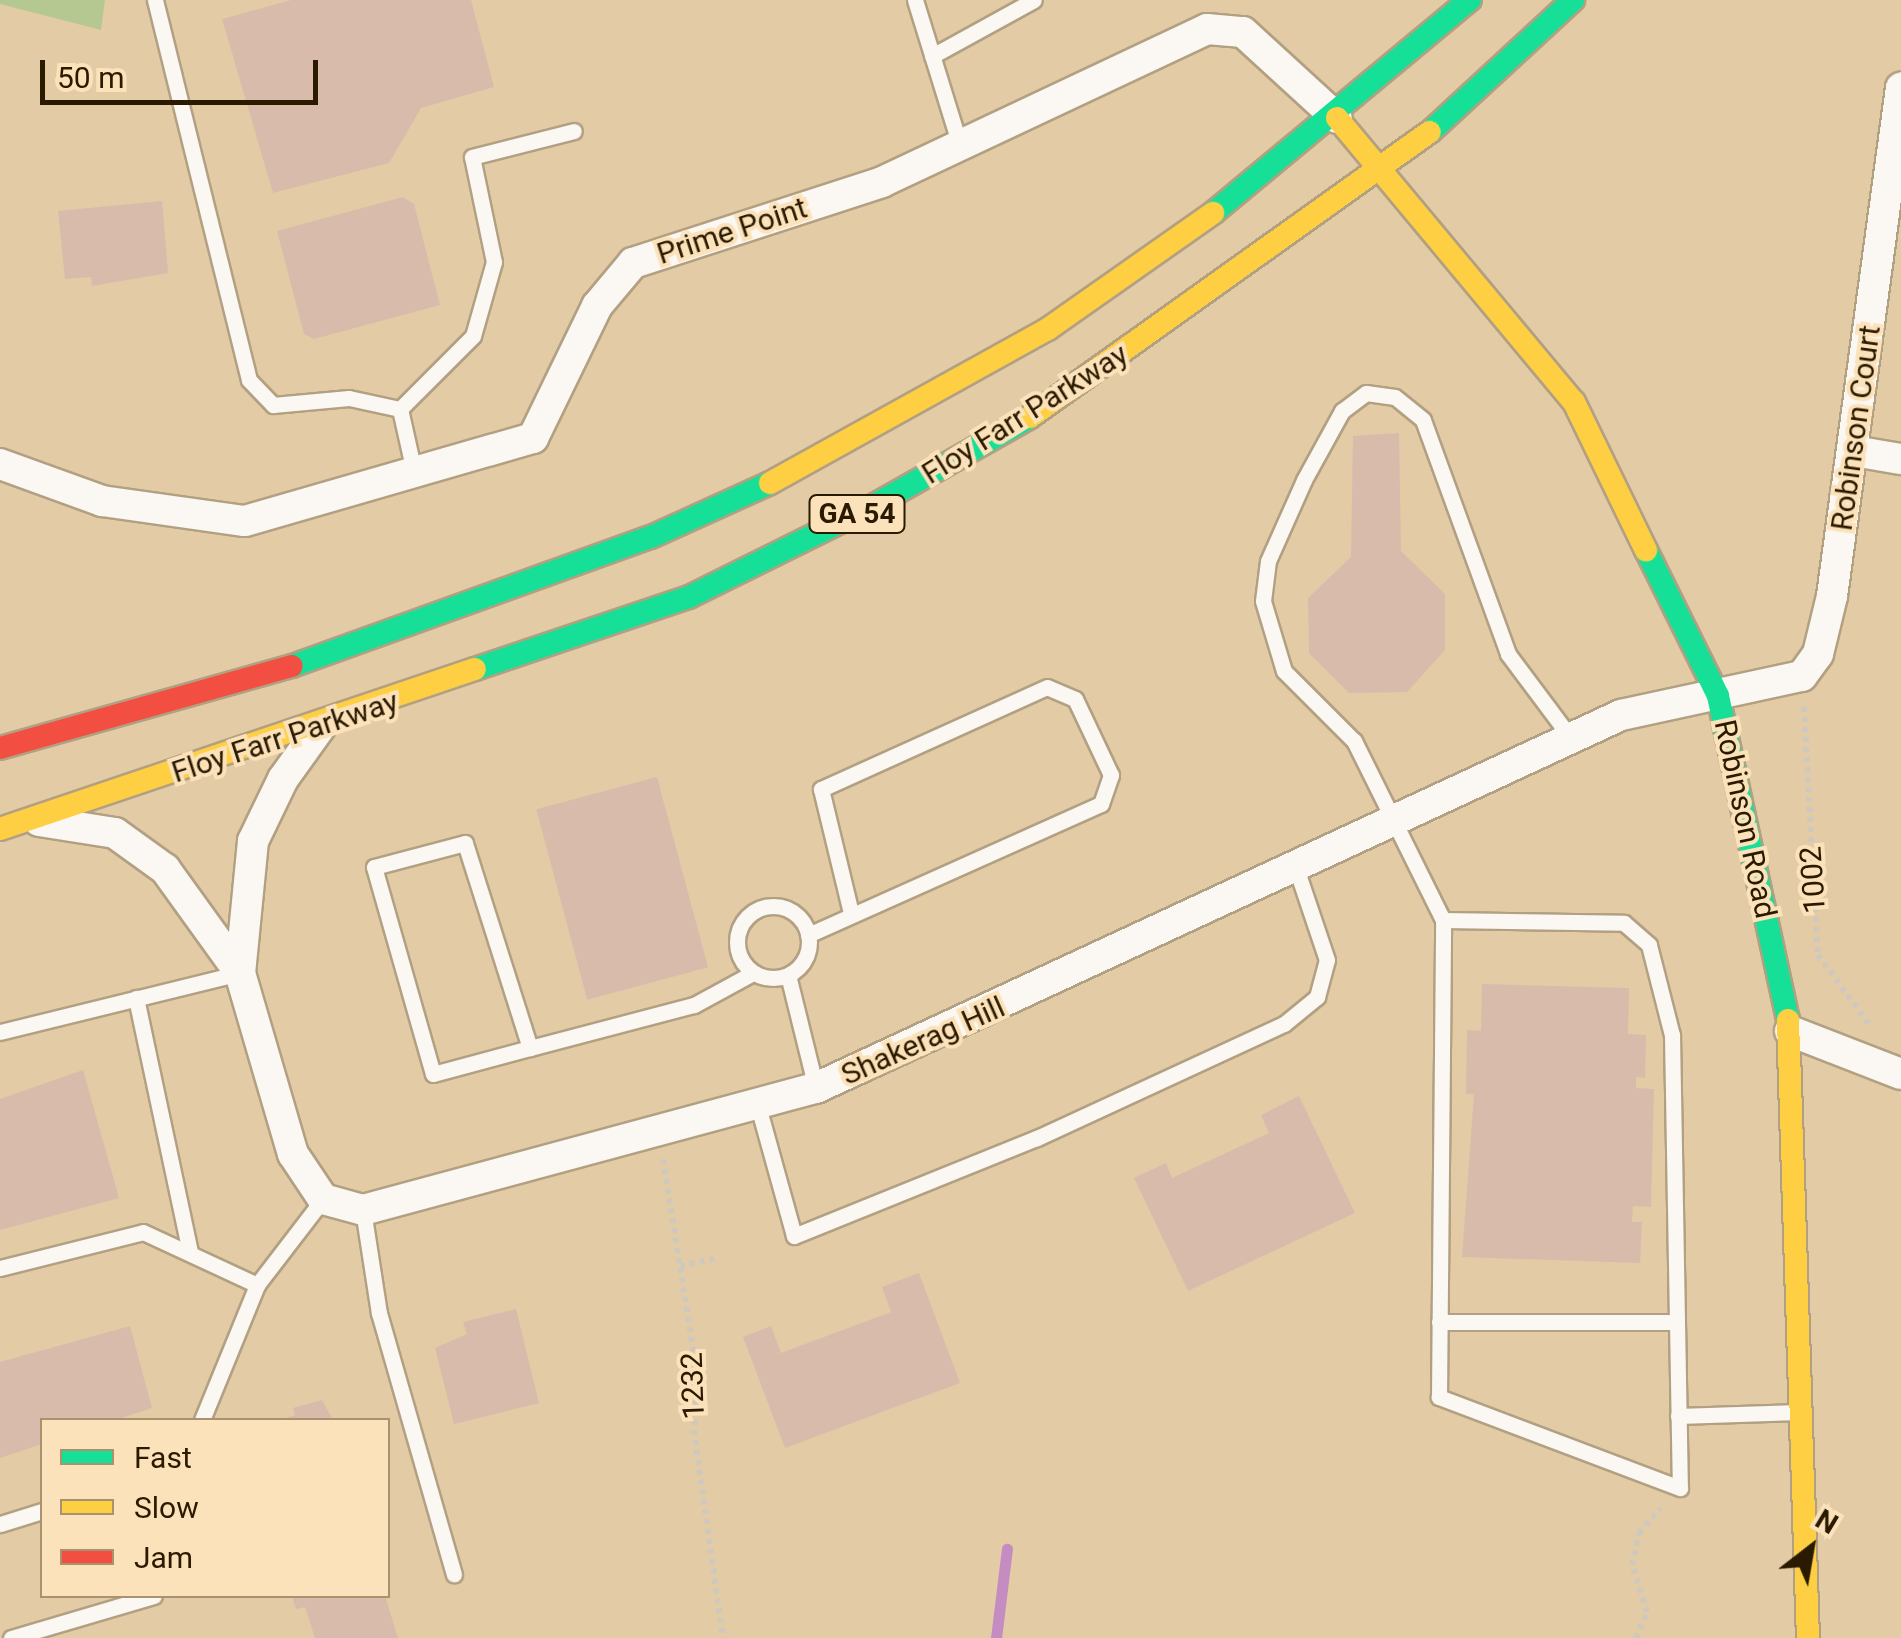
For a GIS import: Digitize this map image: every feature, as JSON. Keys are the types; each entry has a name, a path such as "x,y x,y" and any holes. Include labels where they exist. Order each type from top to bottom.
{"main road":[{"name":"Floy Farr Parkway","path":"0,748 263,678 651,537 803,468 1048,329 1337,118 1470,0"},
{"name":"Floy Farr Parkway","path":"14,824 321,726 690,596 880,502 1048,408 1383,171 1488,84 1573,0"},
{"name":"Robinson Road","path":"1337,118 1574,402 1636,518 1718,696 1790,1031 1808,1638"}],"street":[{"name":"Prime Point","path":"0,464 102,501 245,521 415,476 533,438 597,306 633,263 882,182 1207,29 1243,32 1337,118"},
{"name":"Robinson Court","path":"1802,676 1818,654 1832,596 1901,88"},
{"path":"1854,451 1901,460"},
{"path":"1718,696 1802,676"},
{"name":"Shakerag Hill","path":"323,1199 363,1210 660,1134 816,1088 1296,868 1570,737 1621,715 1718,696"},
{"path":"240,973 253,840 283,779 321,726"},
{"path":"14,824 115,834 165,869 240,973 293,1154 323,1199"},
{"path":"1790,1031 1890,1070"}],"lane":[{"path":"155,0 248,380 272,405 349,398 400,409"},
{"path":"914,0 960,145"},
{"path":"932,56 1034,0"},
{"path":"400,409 474,336 494,262 472,157 574,131"},
{"path":"1443,920 1624,923 1648,945 1672,1034 1680,1488 1439,1397 1443,920 1396,818 1354,740 1284,672 1263,600 1268,561 1304,480 1342,411 1366,393 1395,397 1423,420 1508,654 1570,737"},
{"path":"400,409 415,476"},
{"path":"808,935 1101,804 1112,775 1075,699 1047,687 822,789 852,913"},
{"path":"530,1048 465,843 374,867 434,1074 694,1004 753,972 788,975 805,958 808,935 786,908 752,912 736,943 753,972"},
{"path":"758,1106 794,1236 1036,1138 1284,1024 1317,997 1327,960 1296,868"},
{"path":"0,1032 240,973"},
{"path":"788,975 816,1088"},
{"path":"136,998 190,1253"},
{"path":"203,1418 257,1285 323,1199"},
{"path":"363,1210 379,1312 454,1574"},
{"path":"0,1268 143,1232 257,1285"},
{"path":"1440,1322 1677,1322"},
{"path":"1678,1416 1799,1412"},
{"path":"0,1524 40,1512"},
{"path":"10,1638 147,1598"}],"path":[{"name":"1002","path":"1802,676 1818,955 1871,1027 1890,1070"},
{"name":"1232","path":"660,1134 698,1380 694,1430 723,1638"},
{"path":"679,1266 718,1258"},
{"path":"1636,1638 1647,1612 1632,1565 1639,1533 1680,1488"}],"green space":[{"path":"0,0 105,0 101,30 0,4"}],"building":[{"path":"291,0 471,0 494,87 421,108 389,163 273,193 222,19"},
{"path":"403,197 414,204 440,305 314,339 304,334 277,231"},
{"path":"162,201 168,273 92,286 91,277 65,279 58,211"},
{"path":"1399,433 1401,551 1445,594 1445,650 1407,692 1349,693 1309,653 1308,598 1351,557 1353,436"},
{"path":"657,777 708,967 587,1000 536,809"},
{"path":"1482,984 1629,988 1628,1034 1646,1035 1645,1078 1636,1077 1636,1088 1654,1089 1651,1207 1633,1206 1632,1222 1642,1222 1640,1263 1462,1257 1474,1094 1466,1094 1467,1030 1481,1031"},
{"path":"83,1070 119,1198 0,1230 0,1099"},
{"path":"1299,1096 1355,1213 1188,1291 1134,1178 1166,1163 1172,1178 1269,1133 1261,1115"},
{"path":"919,1273 960,1383 785,1448 743,1337 771,1326 781,1353 891,1312 882,1287"},
{"path":"516,1309 539,1403 454,1424 435,1348 467,1334 463,1322"},
{"path":"130,1326 152,1408 121,1418 40,1418 40,1445 0,1458 0,1362"},
{"path":"322,1400 332,1418 285,1418 295,1415 293,1408"},
{"path":"293,1598 386,1598 398,1638 315,1638 305,1607 296,1609"}],"waterway":[{"path":"996,1638 1007,1549"}],"traffic: fast":[{"path":"1213,213 1470,0"},
{"path":"1430,132 1573,0"},
{"path":"475,669 689,597 880,502 1030,417"},
{"path":"292,666 651,537 770,483"},
{"path":"1646,550 1718,696 1788,1020"}],"traffic: slow":[{"path":"1337,118 1574,402 1646,550"},
{"path":"1030,417 1430,132"},
{"path":"770,483 1048,329 1213,213"},
{"path":"0,829 475,669"},
{"path":"1788,1020 1808,1638"}],"traffic: jam":[{"path":"0,748 292,666"}]}
